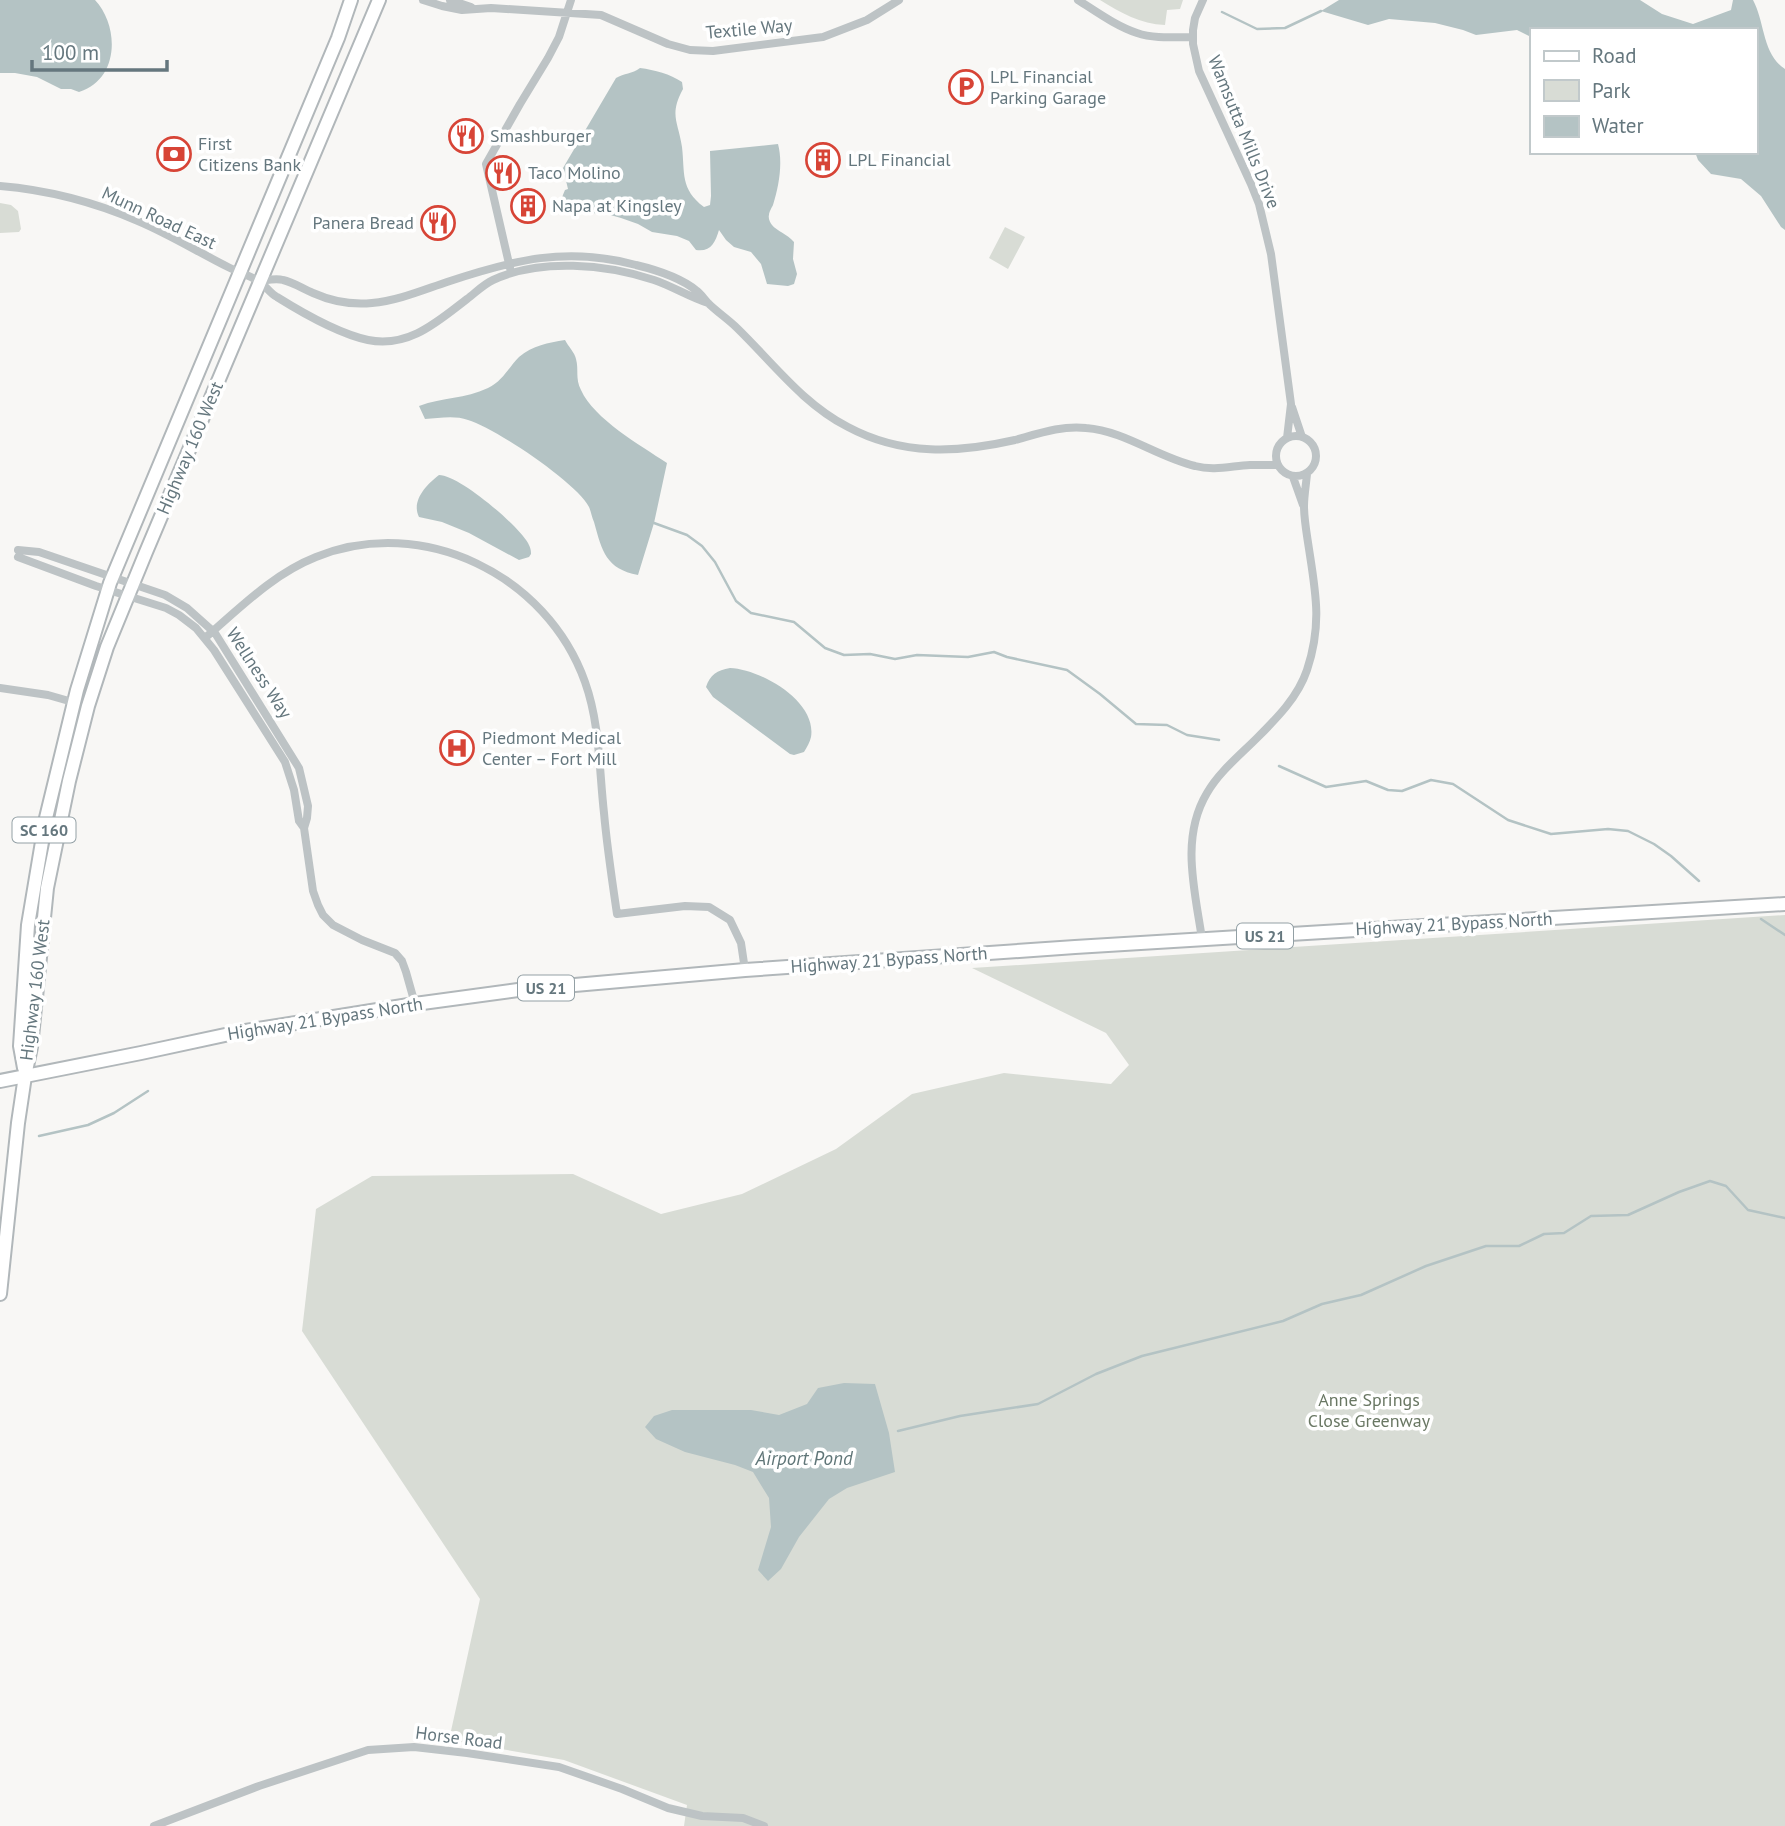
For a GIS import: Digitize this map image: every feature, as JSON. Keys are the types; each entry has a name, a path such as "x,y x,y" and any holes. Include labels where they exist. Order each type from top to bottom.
{"main road":[{"name":"Highway 160 West","path":"25,1076 20,1046 28,925 46,818 74,702 121,586 239,272 338,38 351,0"},
{"name":"Highway 160 West","path":"25,1076 31,1047 47,888 69,781 88,706 107,647 121,586 261,281 379,0"},
{"name":"Highway 21 Bypass North","path":"0,1081 239,1032 518,990 745,970 1785,904"},
{"name":"SC 160","path":"0,1294 25,1076"}],"street":[{"name":"Textile Way","path":"423,0 462,10 474,8 601,15 668,44 690,50 713,51 822,37 867,20 899,0"},
{"name":"Textile Way","path":"450,0 474,8"},
{"path":"511,275 485,167 559,37 571,0"},
{"path":"1078,0 1119,25 1156,37 1193,37 1195,18 1203,0"},
{"name":"Wamsutta Mills Drive","path":"1193,37 1199,71 1251,184 1267,232 1291,404 1302,437 1313,444 1317,457 1312,470 1307,474 1304,508"},
{"name":"Munn Road East","path":"0,186 34,189 97,205 139,221 261,281"},
{"path":"261,281 281,279 340,302 372,303 407,295 486,269 546,257 585,255 619,261 666,273 698,292 800,393 847,427 870,438 925,450 969,449 1058,430 1085,428 1120,435 1195,466 1219,469 1277,465"},
{"path":"261,281 273,295 315,318 344,332 368,340 381,341 411,338 492,281 550,267 599,268 656,281 709,304"},
{"name":"Wamsutta Mills Drive","path":"1276,455 1279,445 1287,438 1291,404"},
{"path":"1287,438 1302,437"},
{"path":"1247,465 1276,455 1277,465 1287,475 1293,477 1307,474"},
{"name":"Wamsutta Mills Drive","path":"1202,939 1191,859 1192,835 1197,816 1213,785 1289,704 1302,682 1312,654 1318,609 1304,508 1293,477"},
{"path":"205,638 274,580 308,561 341,549 382,544 414,545 467,558 495,572 523,591 554,624 573,654 586,682 596,730 617,914 685,906 709,907 730,920 741,943 745,970"},
{"path":"39,552 121,586 18,553 39,552"},
{"name":"Wellness Way","path":"121,586 153,590 200,618 213,631 283,740 301,774 307,806 304,828 313,891 323,915 333,925 395,953 402,961 415,1004"},
{"name":"Wellness Way","path":"121,586 179,615 205,638 289,770 299,821 304,828"},
{"path":"0,688 48,695 88,706"},
{"path":"275,746 283,740"},
{"name":"Horse Road","path":"154,1826 259,1786 368,1750 414,1747 559,1767 668,1808 702,1816 743,1818 764,1826"}],"green space":[{"path":"1100,0 1183,0 1180,9 1167,10 1165,25 1139,20"},
{"path":"0,203 11,205 18,211 21,229 19,232 0,233"},
{"path":"1005,227 1025,237 1008,269 989,258"},
{"name":"Anne Springs Close Greenway","path":"1785,915 1785,1826 684,1826 687,1805 564,1760 449,1740 480,1599 302,1331 316,1209 372,1176 573,1174 661,1214 742,1194 836,1149 912,1094 1004,1073 1111,1084 1129,1065 1106,1033 972,968"}],"water":[{"path":"0,0 95,0 109,24 111,38 108,65 102,76 92,86 79,92 61,89 37,77 0,73"},
{"path":"1339,0 1640,0 1662,14 1693,24 1731,10 1733,0 1753,0 1772,55 1785,69 1785,230 1761,196 1741,179 1711,174 1696,154 1757,154 1757,28 1530,28 1530,36 1517,30 1476,35 1435,23 1389,19 1368,25 1321,11"},
{"path":"640,68 662,73 682,82 683,89 675,112 685,180 691,194 704,207 710,205 711,196 710,151 778,144 780,174 769,218 774,227 794,242 793,259 797,274 794,284 767,284 761,264 751,252 734,247 719,230 712,246 705,250 696,250 689,241 652,232 621,218 607,214 568,214 565,211 562,200 565,190 568,189 563,168 616,78"},
{"path":"565,340 575,357 579,386 587,401 619,431 667,463 654,523 638,575 619,568 607,557 589,507 569,484 553,471 480,425 458,418 425,419 419,406 488,388 502,378 524,353 541,345"},
{"path":"439,475 460,483 501,514 528,543 531,552 529,557 519,560 469,533 442,522 419,517 418,499"},
{"path":"730,668 756,674 784,689 796,700 805,711 810,724 811,737 804,752 790,754 713,697 706,687 710,679 718,672"},
{"name":"Airport Pond","path":"844,1383 875,1384 889,1433 895,1472 847,1488 829,1499 799,1537 781,1569 768,1581 758,1570 771,1527 769,1498 753,1472 685,1452 656,1439 645,1427 654,1416 672,1410 751,1410 779,1415 807,1404 818,1388"}],"waterway":[{"path":"1222,12 1257,29 1285,28 1321,11"},
{"path":"654,523 687,535 702,546 715,562 736,601 751,613 794,622 825,648 844,655 870,654 895,659 917,655 968,657 994,652 1067,670 1136,724 1167,725 1187,735 1219,740"},
{"path":"1279,766 1326,787 1366,781 1388,790 1402,791 1431,780 1453,784 1508,820 1551,834 1608,829 1628,831 1654,844 1699,881"},
{"path":"1761,919 1785,935"},
{"path":"39,1136 88,1125 114,1113 148,1091"},
{"path":"898,1431 960,1416 1038,1404 1096,1374 1142,1356 1283,1321 1322,1304 1361,1295 1426,1266 1486,1246 1519,1246 1544,1234 1564,1233 1591,1216 1628,1215 1710,1181 1726,1186 1748,1210 1785,1218"}],"place":[{"name":"LPL Financial Parking Garage","path":"966,87"},
{"name":"Smashburger","path":"466,136"},
{"name":"First Citizens Bank","path":"174,154"},
{"name":"LPL Financial","path":"823,160"},
{"name":"Taco Molino","path":"503,173"},
{"name":"Napa at Kingsley","path":"528,206"},
{"name":"Panera Bread","path":"438,223"},
{"name":"Piedmont Medical Center – Fort Mill","path":"457,748"}]}
